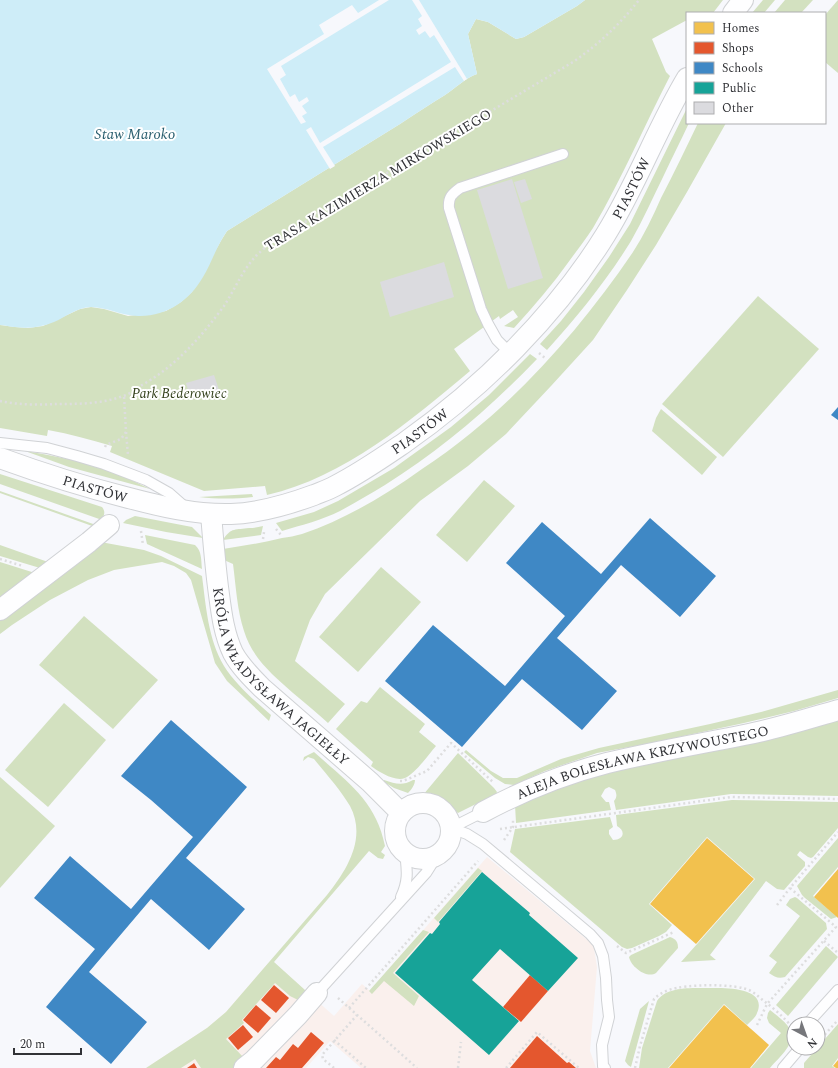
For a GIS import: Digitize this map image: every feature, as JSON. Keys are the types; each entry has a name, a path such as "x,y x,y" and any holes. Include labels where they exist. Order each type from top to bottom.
{"street":[{"path":"734,12 743,0"},
{"name":"PIASTÓW","path":"0,458 88,488 159,506 211,514 244,513 264,510 300,500 333,487 366,468 423,429 456,403 510,353 545,317 584,266 605,235 624,203 686,80"},
{"name":"KRÓLA WŁADYSŁAWA JAGIEŁŁY","path":"211,514 221,612 233,652 240,664 262,688 362,775 401,813"},
{"path":"0,610 109,525"},
{"name":"ALEJA BOLESŁAWA KRZYWOUSTEGO","path":"484,812 510,798 560,778 606,764 745,735 838,710"},
{"path":"419,803 428,803 437,806 444,812 459,831 451,836 449,843 438,854 430,858 421,859 412,857 401,848 395,832 396,823 401,813 410,806 419,803"},
{"path":"244,1068 254,1060 321,990"}],"lane":[{"path":"510,353 497,340 481,309 448,201 450,197 460,188 563,154"},
{"path":"0,443 47,448 104,464 146,480 169,493 191,512"},
{"name":"ALEJA BOLESŁAWA KRZYWOUSTEGO","path":"459,831 484,812"},
{"path":"459,831 484,844 590,934 598,943 603,956 610,1017 602,1045 603,1066 605,1068"},
{"path":"398,902 405,888 407,874 405,852"},
{"path":"321,990 398,902 426,873 438,854"},
{"path":"814,1016 838,990"},
{"path":"783,1068 793,1056"}],"path":[{"name":"TRASA KAZIMIERZA MIRKOWSKIEGO","path":"0,401 42,404 81,404 124,396 149,382 186,352 202,334 224,305 256,255 270,243 573,62 592,49 608,35 639,0"},
{"path":"124,396 128,460"},
{"path":"104,449 106,445 122,439 126,432"},
{"path":"141,531 142,545"},
{"path":"349,1008 474,865 490,850 497,849 513,827 510,798 451,743 427,771 403,781 397,781"},
{"path":"498,829 731,797 838,799"},
{"path":"777,905 838,832"},
{"path":"757,1025 767,1004 836,927 790,888"},
{"path":"614,943 626,953 674,932"},
{"path":"824,941 838,953"},
{"path":"635,1068 654,999 659,994 671,989 705,985 745,988 786,1020"},
{"path":"321,990 349,1008 416,1068"},
{"path":"334,1068 323,1059 322,1055 357,1015"},
{"path":"826,1033 838,1020"},
{"path":"506,1068 537,1032 579,1068"},
{"path":"334,1040 366,1068"},
{"path":"458,1068 461,1042"}],"shaded area":[{"path":"487,857 591,943 594,948 597,967 590,1051 596,1068 361,1068 330,1041 306,1068 146,1068 207,1028 226,1012 271,960 334,1016 362,984 370,991"}],"green space":[{"name":"Park Bederowiec","path":"585,0 723,0 714,12 686,12 686,21 652,39 666,72 670,76 604,209 564,269 514,328 504,326 518,317 513,310 500,319 499,316 454,349 470,371 400,427 350,461 323,475 296,487 267,495 265,486 204,491 110,452 112,446 48,430 47,436 0,428 0,325 28,328 43,326 80,309 91,307 128,316 166,311 181,302 192,292 227,231 400,124 477,74 468,34 476,19 488,22 516,39 524,37"},
{"path":"763,0 775,0 765,12 753,12"},
{"path":"785,0 813,0 802,12 775,12"},
{"path":"838,0 838,73 826,63 826,14"},
{"path":"686,110 686,124 689,124 631,241 592,297 547,350 540,344 584,292 630,224"},
{"path":"698,124 725,124 656,245 593,340 506,434 468,466 420,501 325,594 310,620 295,661 345,704 328,723 271,673 252,650 244,631 240,615 233,564 224,560 223,549 302,534 318,528 364,506 447,452 494,414 558,348 598,301 633,252 645,232"},
{"path":"758,296 819,349 723,457 662,404"},
{"path":"530,354 537,359 520,377 465,427 406,472 357,502 326,517 282,531 276,523 314,512 338,501 394,468 451,427 489,395"},
{"path":"661,409 717,457 702,475 652,431 656,418"},
{"path":"25,451 69,459 95,466 123,476 150,489 69,467"},
{"path":"0,474 102,507 104,515 102,520 0,484"},
{"path":"484,480 515,506 467,562 436,535"},
{"path":"0,491 96,525 95,527 0,493"},
{"path":"252,494 253,497 239,498 199,497"},
{"path":"135,516 192,527 203,538 123,523"},
{"path":"263,526 261,535 223,540 231,531"},
{"path":"145,535 195,545 200,553 202,569 147,544"},
{"path":"101,543 144,550 161,556 202,576 208,622 214,645 219,656 234,680 271,715 269,721 227,681 215,663 191,580 186,573 174,566 162,562 114,570 88,580 50,600 0,634 0,621"},
{"path":"0,545 48,562 40,568 0,556"},
{"path":"0,562 35,573 0,600"},
{"path":"381,567 421,602 358,672 319,637"},
{"path":"84,616 158,680 113,729 39,665"},
{"path":"380,687 425,724 419,732 436,746 417,768 405,778 392,778 371,766 373,762 336,729 361,701 367,703"},
{"path":"838,690 838,698 794,711 651,743 597,753 545,771 514,785 505,784 495,778 464,752 466,750 491,771 503,778 517,778 561,759 599,748 761,712"},
{"path":"64,703 106,740 48,807 5,770"},
{"path":"838,719 838,796 731,794 616,810 614,801 616,792 609,787 605,789 601,796 606,802 609,802 611,810 516,823 515,805 592,775"},
{"path":"314,752 348,782 375,816 381,830 385,846 381,852 385,855 383,859 378,858 369,851 274,962 305,990 305,994 300,1001 290,996 275,983 242,1020 244,1023 226,1039 244,1058 244,1060 234,1068 201,1068 195,1059 181,1068 146,1068 207,1028 226,1012 327,895 348,864 355,842 355,818 346,800 314,759 308,757 303,761 304,757"},
{"path":"458,753 497,792 496,794 458,813 442,801 434,797 423,795"},
{"path":"0,777 55,826 0,888"},
{"path":"384,780 399,784 415,780 414,786 408,793 394,788 384,782"},
{"path":"732,800 838,802 838,828 813,857 808,857 800,851 797,855 805,862 805,866 784,890 777,889 766,881 710,955 716,960 681,962 755,879 707,837 649,904 672,925 666,932 659,936 627,949 622,947 510,852 515,829 610,817 613,827 609,830 609,834 613,840 617,840 620,839 623,833 617,826 616,815"},
{"path":"838,838 838,867 813,896 837,917 831,919 805,898 797,886"},
{"path":"478,868 482,871 438,922 434,918"},
{"path":"795,897 826,923 827,929 785,977 778,978 769,973 777,962 769,956 800,916 786,905 790,899"},
{"path":"423,930 429,932 393,973 419,996 414,1006 384,981 372,994 369,991"},
{"path":"670,937 676,941 678,948 656,973 644,973 636,968 630,961 629,957 631,955"},
{"path":"826,946 838,957 788,1016 776,1005"},
{"path":"685,988 720,988 741,990 756,997 759,1004 756,1014 747,1025 724,1004 668,1068 639,1068 642,1048 657,1001 661,996 678,989"},
{"path":"649,1001 631,1067 625,1061 640,1009"},
{"path":"770,1010 786,1024 786,1050 770,1068 751,1068 781,1033 769,1023 767,1018"},
{"path":"838,1024 838,1058 832,1066 835,1068 804,1068 804,1063 810,1056 826,1056 826,1038"}],"water":[{"name":"Staw Maroko","path":"0,0 585,0 524,37 516,39 488,22 476,19 468,34 477,74 400,124 227,231 198,285 176,306 158,314 148,316 132,316 103,308 86,307 76,310 49,324 25,328 0,325"}],"pier":[{"path":"379,0 389,0 281,66 286,75 280,79 290,97 295,94 299,102 307,97 309,101 302,106 307,113 302,116 306,122 301,124 267,69 324,34 319,25 352,5 358,13"},
{"path":"412,0 419,0 467,79 464,81 455,67 323,147 335,166 330,169 306,130 311,127 320,143 451,62 434,35 430,38 425,31 419,35 416,30 422,26 418,19 422,16"}],"building: Homes":[{"path":"707,838 754,879 696,944 650,904"},
{"path":"838,869 838,918 814,897"},
{"path":"724,1005 769,1045 750,1068 669,1068"},
{"path":"838,1060 838,1068 836,1068 833,1066"}],"building: Shops":[{"path":"530,975 548,991 521,1022 503,1007"},
{"path":"274,985 289,998 276,1013 261,1000"},
{"path":"256,1005 271,1018 258,1033 243,1020"},
{"path":"243,1025 253,1037 238,1050 228,1038"},
{"path":"311,1032 324,1043 302,1068 266,1068 276,1057 280,1060 293,1044 298,1048"},
{"path":"537,1036 567,1063 569,1062 576,1068 510,1068"},
{"path":"194,1063 197,1068 187,1068 193,1064"}],"building: Schools":[{"path":"838,407 838,420 831,415"},
{"path":"650,518 716,576 680,617 621,565 557,638 617,691 582,730 522,679 462,747 385,681 433,625 505,686 565,616 506,563 542,522 601,574"},
{"path":"171,720 247,787 186,858 245,909 209,950 151,899 89,972 147,1022 111,1064 46,1007 95,949 34,898 70,856 131,909 193,837 121,776"}],"building: Public":[{"path":"482,872 530,913 529,915 578,958 548,991 500,949 472,980 519,1021 489,1055 395,973 430,933 432,934 440,924 439,922"}],"building: Other":[{"path":"512,179 543,278 508,289 477,190"},
{"path":"525,179 532,199 521,203 514,182"},
{"path":"444,262 454,297 390,317 380,282"},
{"path":"214,375 219,390 191,400 186,383"}]}
